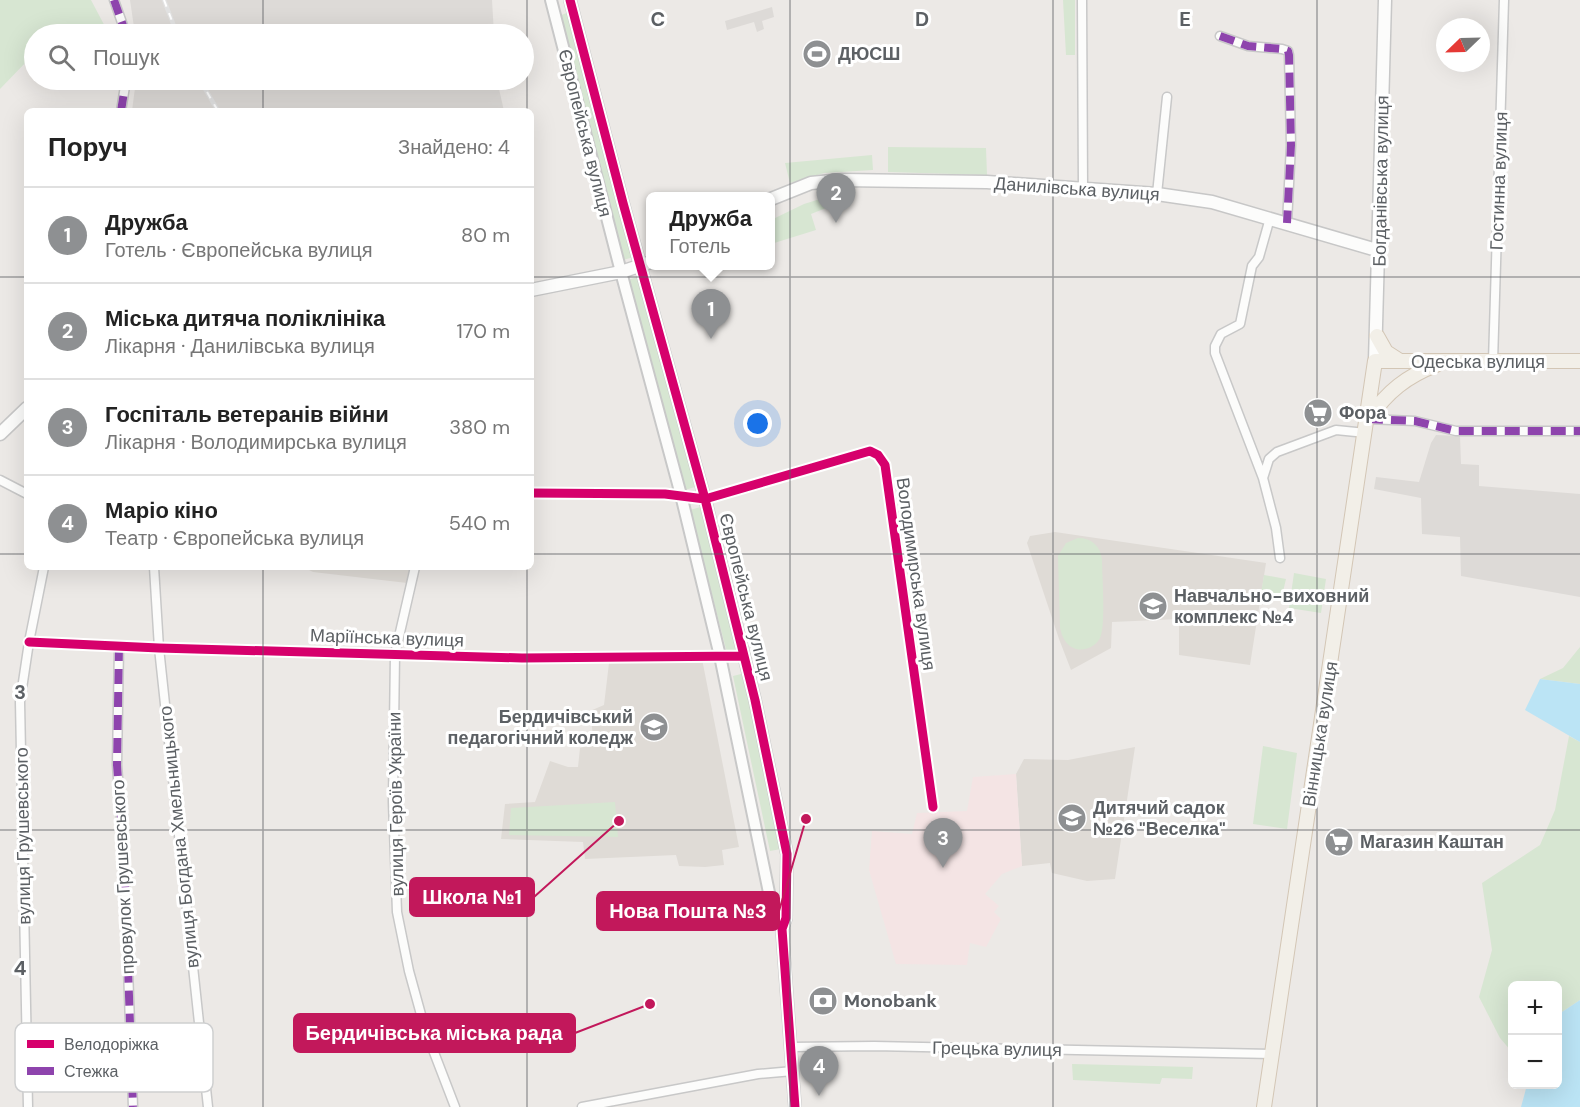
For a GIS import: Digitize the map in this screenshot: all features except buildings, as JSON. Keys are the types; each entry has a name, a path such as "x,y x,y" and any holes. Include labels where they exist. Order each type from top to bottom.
{"main road":[{"name":"Богданівська вулиця","path":"1375,368 1380,251 1385,0"},
{"name":"Данилівська вулиця","path":"775,197 811,183 842,180 987,182 1157,194 1212,202 1380,251"},
{"path":"534,289 621,272 646,264"},
{"path":"1377,336 1386,352 1402,362"},
{"name":"Одеська вулиця","path":"1375,368 1402,362 1580,361"},
{"path":"1368,419 1389,392 1405,380 1420,371 1444,362"},
{"path":"1375,368 1379,385 1387,387 1405,380"},
{"name":"Вінницька вулиця","path":"1264,1107 1375,368"},
{"path":"0,434 24,411"}],"street":[{"path":"114,0 122,24"},
{"name":"Європейська вулиця","path":"553,0 621,272 681,495 720,656 772,908 782,929 795,1107"},
{"name":"Європейська вулиця","path":"570,0 646,264"},
{"path":"1082,0 1083,189"},
{"name":"Гостинна вулиця","path":"1493,362 1504,0"},
{"path":"1220,36 1248,46 1288,51 1291,145 1287,223"},
{"path":"121,108 124,90"},
{"path":"1157,194 1167,97"},
{"path":"1270,218 1259,257 1252,266 1240,324 1221,334 1215,346 1220,368 1263,478 1276,528 1280,558"},
{"name":"Європейська вулиця","path":"648,270 744,656 787,854 786,918 782,929"},
{"path":"1368,419 1415,421 1456,431 1580,431"},
{"path":"1263,478 1269,459 1277,452 1336,429 1366,433"},
{"name":"Володимирська вулиця","path":"705,499 870,451 878,455 885,465 933,807"},
{"path":"0,480 24,492"},
{"path":"534,493 681,495 705,499"},
{"name":"вулиця Грушевського","path":"26,1023 20,702 29,642 44,570"},
{"name":"вулиця Богдана Хмельницького","path":"154,570 159,648 199,1023"},
{"name":"вулиця Героїв України","path":"414,570 395,654 393,802 397,912 409,971 425,1029 455,1107"},
{"name":"Маріїнська вулиця","path":"29,642 522,658 744,656"},
{"name":"провулок Грушевського","path":"119,646 117,765 124,857 131,1023"},
{"name":"Грецька вулиця","path":"791,1047 884,1046 1273,1054"},
{"path":"582,1107 748,1076 793,1071"},
{"name":"вулиця Грушевського","path":"28,1092 28,1107"},
{"name":"провулок Грушевського","path":"133,1092 134,1107"},
{"name":"вулиця Богдана Хмельницького","path":"206,1092 208,1107"}],"shaded area":[{"path":"130,0 492,0 493,24 134,24"},
{"path":"772,7 774,17 762,21 764,29 757,32 754,22 727,30 725,21"},
{"path":"135,90 499,90 503,108 132,108"},
{"path":"1436,435 1460,436 1461,464 1479,465 1479,486 1580,494 1580,597 1461,576 1460,537 1422,534 1421,498 1374,489 1376,477 1419,482 1431,443"},
{"name":"Навчально-виховний комплекс №4","path":"1055,532 1266,563 1250,665 1179,655 1179,619 1112,622 1111,648 1071,670 1027,543 1030,536"},
{"path":"309,570 409,570 407,583"},
{"path":"702,659 739,847 722,850 724,865 679,866 676,855 585,859 583,842 501,839 505,804 535,802 550,761 568,767 578,767 580,748 594,744 590,711 604,705 609,663"},
{"name":"Дитячий садок №26 \"Веселка\"","path":"1135,747 1115,879 1087,881 1052,873 1050,863 1022,866 1016,774 1024,759 1068,760"},
{"path":"1016,774 1022,866 1002,874 985,894 999,906 994,912 1001,919 986,947 970,943 967,965 896,964 869,870 872,831 912,834 917,813 967,811 973,777"}],"green space":[{"path":"0,0 91,0 104,24 24,24 24,64 0,89"},
{"path":"1063,0 1075,0 1075,55 1066,55"},
{"path":"569,12 634,257 623,260 559,16"},
{"path":"888,147 986,148 987,175 888,172"},
{"path":"872,155 873,170 824,173 790,183 785,163"},
{"path":"836,194 841,202 811,214 816,230 775,243 775,218 804,204"},
{"path":"640,276 698,486 685,490 628,280"},
{"path":"704,506 739,651 727,653 690,510"},
{"path":"1078,538 1087,539 1094,544 1102,559 1102,632 1095,644 1083,649 1073,648 1067,643 1060,628 1058,556 1066,543"},
{"path":"1294,573 1326,579 1321,613 1289,608"},
{"path":"1264,575 1286,579 1282,596 1261,593"},
{"path":"1580,647 1580,684 1540,679 1563,668"},
{"path":"745,673 781,849 770,851 733,676"},
{"path":"1569,736 1580,742 1580,1000 1562,1012 1562,981 1508,981 1508,1047 1500,1038 1479,997 1492,950 1482,883 1540,845 1555,810"},
{"path":"1263,746 1297,753 1287,829 1253,824"},
{"path":"615,802 618,837 509,835 511,808"},
{"path":"1072,1064 1193,1067 1192,1079 1162,1078 1160,1084 1073,1080"}],"water":[{"path":"1540,679 1580,684 1580,742 1525,710"},
{"path":"1580,1000 1580,1107 1521,1107 1526,1089 1562,1089 1562,1012"}],"railway":[{"path":"164,0 173,24"},
{"path":"206,90 216,108"}],"marked path":[{"path":"114,0 122,24"},
{"path":"1220,36 1248,46 1288,51 1291,145 1287,223"},
{"path":"121,108 124,90"},
{"path":"1368,419 1415,421 1456,431 1580,431"},
{"path":"119,646 117,765 124,857 130,1023"},
{"path":"132,1092 133,1107"}],"cycle path":[{"path":"570,0 623,203 705,499 755,700 787,854 786,918 782,929 795,1107"},
{"path":"534,493 665,494 705,499 870,451 878,455 885,465 933,807"},
{"path":"29,642 522,658 744,656"}],"place":[{"name":"ДЮСШ","path":"817,54"},
{"name":"Міська дитяча поліклініка","path":"836,223"},
{"name":"Дружба","path":"711,339"},
{"name":"Фора","path":"1318,413"},
{"name":"Навчально-виховний комплекс №4","path":"1153,606"},
{"name":"Бердичівський педагогічний коледж","path":"654,727"},
{"name":"Дитячий садок №26 \"Веселка\"","path":"1072,818"},
{"name":"Нова Пошта №3","path":"806,819"},
{"name":"Школа №1","path":"619,821"},
{"name":"Магазин Каштан","path":"1339,842"},
{"name":"Госпіталь ветеранів війни","path":"943,868"},
{"name":"Monobank","path":"823,1001"},
{"name":"Бердичівська міська рада","path":"650,1004"},
{"name":"Маріо кіно","path":"819,1096"}]}
